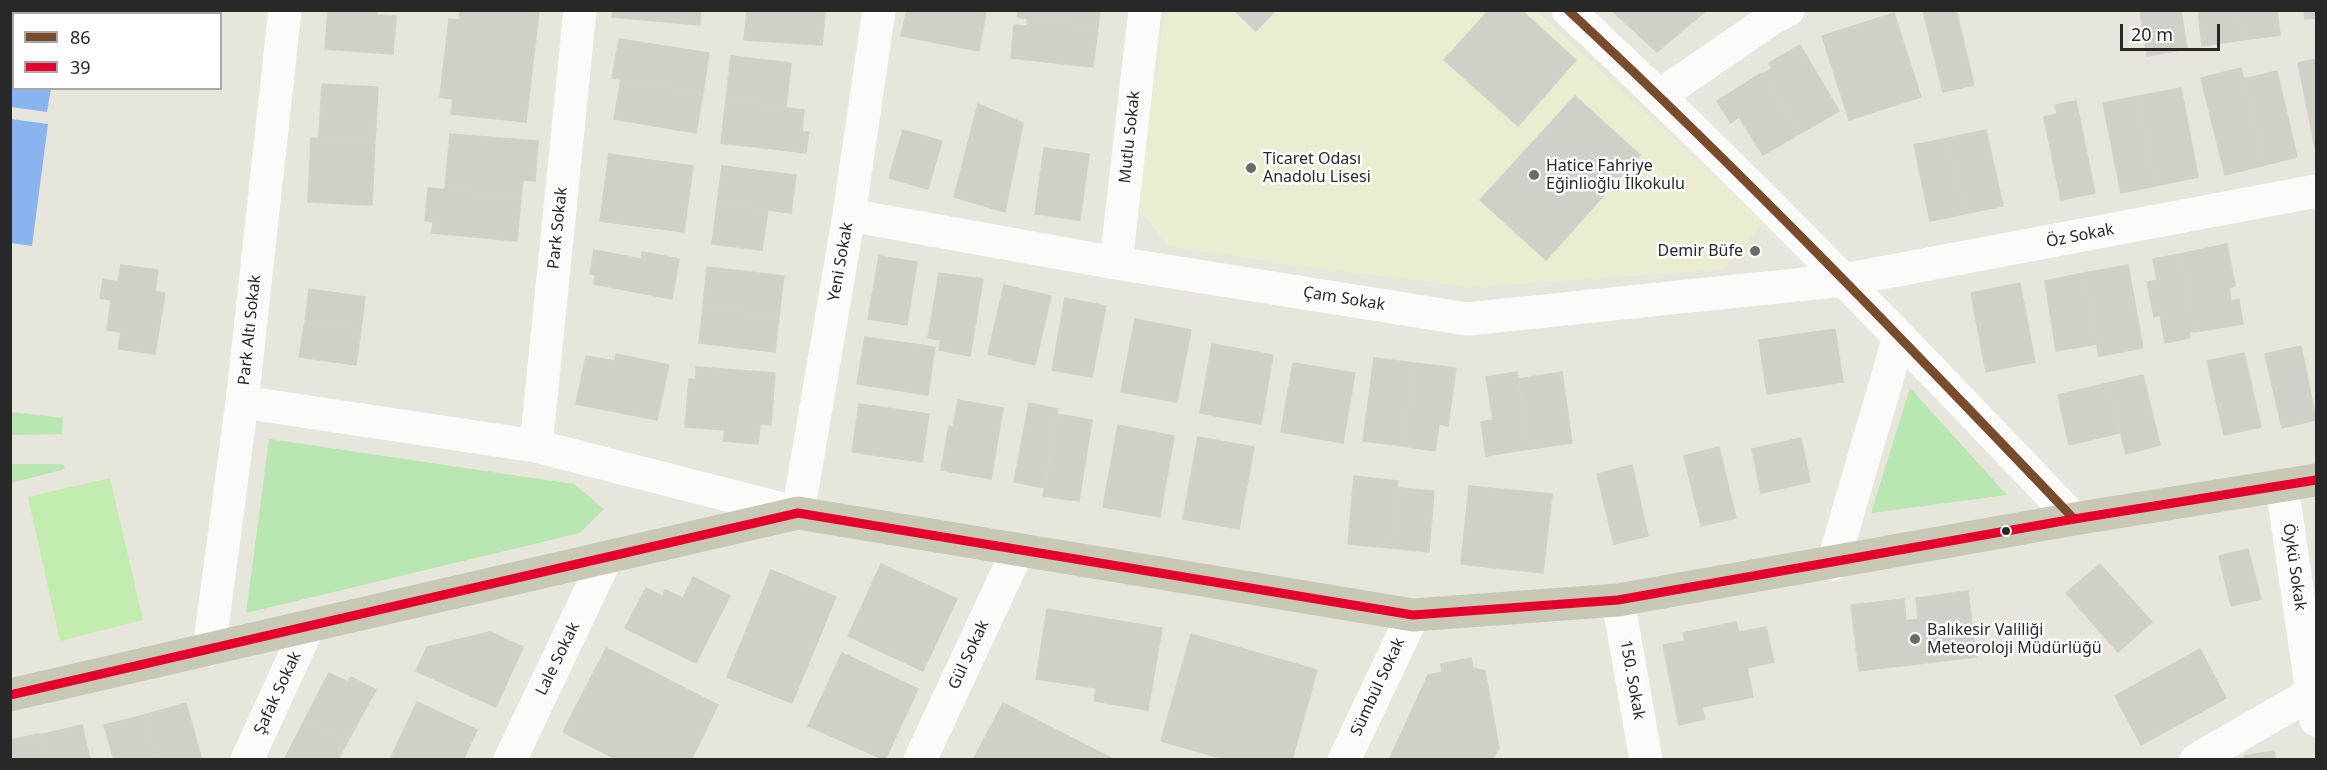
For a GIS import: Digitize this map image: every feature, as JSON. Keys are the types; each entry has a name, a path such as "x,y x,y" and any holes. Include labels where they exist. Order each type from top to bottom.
{"main road":[{"path":"10,695 798,513 1413,615 1618,600 1833,564 2074,519 2316,480"}],"street":[{"name":"Park Altı Sokak","path":"209,650 242,402 285,10"},
{"name":"Park Sokak","path":"536,446 580,10"},
{"name":"Yeni Sokak","path":"798,513 849,215 879,10"},
{"name":"Mutlu Sokak","path":"1116,262 1144,10"},
{"path":"1568,10 1659,96 1844,280 2074,519"},
{"path":"1659,96 1774,17 1788,10"},
{"name":"Öz Sokak","path":"1844,280 2316,191"},
{"name":"Çam Sokak","path":"849,215 1116,262 1467,319 1844,280"},
{"path":"1833,564 1899,337"},
{"path":"242,402 536,446 798,513"},
{"name":"Öykü Sokak","path":"2282,486 2314,706"},
{"name":"Gül Sokak","path":"920,759 1018,550"},
{"name":"Lale Sokak","path":"510,759 606,558"},
{"name":"150. Sokak","path":"1618,600 1646,759"},
{"name":"Sümbül Sokak","path":"1344,759 1413,615"},
{"name":"Şafak Sokak","path":"247,759 308,627"},
{"path":"2196,759 2314,706"}],"shaded area":[{"path":"1536,10 1763,223 1724,269 1474,287 1306,267 1168,246 1137,207 1165,11"}],"green space":[{"path":"1910,388 2007,495 1871,513"},
{"path":"11,412 63,418 62,434 11,435"},
{"path":"269,439 574,484 604,509 580,533 246,613"},
{"path":"10,464 63,464 65,469 11,483"},
{"path":"110,478 143,620 60,641 28,497"}],"water":[{"path":"11,10 61,11 12,12 12,90 51,90 47,112 11,107"},
{"path":"11,119 48,124 32,246 11,243"}],"building":[{"path":"328,10 377,10 377,15 396,16 393,54 325,49"},
{"path":"460,10 539,12 526,122 451,114 453,99 440,97 449,19 459,20"},
{"path":"613,10 701,10 700,25 612,17"},
{"path":"747,10 825,12 822,45 744,40"},
{"path":"907,10 986,12 979,51 901,36"},
{"path":"1018,10 1100,10 1098,27 1017,17"},
{"path":"1234,10 1276,10 1256,31"},
{"path":"1489,10 1521,10 1576,60 1518,126 1444,60"},
{"path":"1611,10 1707,10 1657,52"},
{"path":"1923,10 1956,10 1974,85 1943,92"},
{"path":"2140,10 2181,10 2187,49 2147,56"},
{"path":"2198,10 2238,10 2242,40 2202,46"},
{"path":"2238,10 2277,10 2280,35 2242,40"},
{"path":"2304,10 2316,10 2316,18 2305,19"},
{"path":"1894,13 1921,97 1849,120 1822,36"},
{"path":"1027,18 1098,27 1093,67 1011,58 1014,25 1027,26"},
{"path":"619,39 709,53 703,93 612,78"},
{"path":"1800,45 1839,111 1799,134 1763,74 1772,68 1769,63"},
{"path":"731,56 791,63 786,107 726,100"},
{"path":"2316,59 2316,152 2298,63"},
{"path":"2241,68 2265,165 2225,175 2201,78"},
{"path":"2277,71 2297,157 2265,165 2244,79"},
{"path":"1762,73 1799,134 1763,155 1739,117 1731,123 1717,101"},
{"path":"621,79 703,93 696,133 614,119"},
{"path":"322,84 378,87 375,141 319,138"},
{"path":"2181,88 2198,177 2155,186 2138,96"},
{"path":"1575,96 1640,155 1546,260 1480,200"},
{"path":"2138,96 2155,186 2121,193 2103,103"},
{"path":"726,100 804,110 802,132 809,132 806,153 721,143"},
{"path":"2076,101 2095,193 2061,200 2044,117 2057,114 2055,105"},
{"path":"978,104 1023,123 1005,212 954,197"},
{"path":"903,130 942,141 928,189 889,178"},
{"path":"1986,130 2003,206 1964,214 1948,138"},
{"path":"450,134 538,141 535,181 523,180 521,197 445,189"},
{"path":"311,138 375,141 372,205 308,202"},
{"path":"1948,138 1964,214 1930,221 1914,145"},
{"path":"1044,148 1089,154 1080,220 1035,214"},
{"path":"609,154 693,166 684,232 600,221"},
{"path":"722,166 796,175 791,213 717,204"},
{"path":"428,188 521,197 517,241 432,233 433,222 425,221"},
{"path":"717,204 768,210 762,250 712,244"},
{"path":"2227,244 2235,286 2229,288 2231,301 2239,300 2243,324 2195,332 2180,254"},
{"path":"594,250 641,259 642,252 679,259 672,299 594,284 595,275 590,274"},
{"path":"2180,254 2195,332 2189,331 2190,338 2165,343 2160,315 2154,317 2147,282 2157,280 2153,259"},
{"path":"879,256 917,262 907,325 868,319"},
{"path":"121,265 158,270 155,292 165,293 155,354 118,349 121,332 107,330 111,300 100,298 103,279 118,282"},
{"path":"2128,265 2143,348 2099,356 2084,273"},
{"path":"707,267 784,276 779,316 703,307"},
{"path":"939,273 983,279 970,356 939,350 941,340 928,338"},
{"path":"2084,273 2097,344 2056,351 2045,281"},
{"path":"2020,283 2035,362 1986,372 1971,293"},
{"path":"1004,285 1051,296 1035,365 988,354"},
{"path":"309,289 365,297 361,329 305,322"},
{"path":"1065,298 1106,306 1092,377 1052,370"},
{"path":"703,307 779,316 775,352 699,343"},
{"path":"1135,319 1191,330 1177,402 1121,392"},
{"path":"305,322 361,329 356,365 299,357"},
{"path":"1835,329 1843,382 1767,394 1759,340"},
{"path":"865,337 935,347 928,395 857,384"},
{"path":"1212,344 1273,355 1261,424 1200,413"},
{"path":"2301,346 2316,420 2282,428 2265,354"},
{"path":"2244,353 2261,427 2224,435 2207,361"},
{"path":"616,354 669,365 657,420 576,404 586,356 615,361"},
{"path":"1374,358 1415,363 1403,446 1363,441"},
{"path":"1293,363 1355,373 1343,443 1281,432"},
{"path":"1415,363 1456,368 1448,426 1439,424 1435,451 1403,446"},
{"path":"696,367 775,373 771,425 760,424 758,444 723,441 725,430 685,427 689,379 696,380"},
{"path":"1517,372 1529,449 1486,456 1481,422 1493,420 1486,377"},
{"path":"1562,372 1572,443 1529,449 1518,379"},
{"path":"2143,375 2160,445 2126,454 2108,383"},
{"path":"2108,383 2119,433 2069,445 2058,395"},
{"path":"958,400 1003,408 991,479 941,470 949,426 953,427"},
{"path":"1029,403 1058,409 1045,488 1014,482"},
{"path":"859,404 929,414 922,462 852,452"},
{"path":"1057,414 1092,420 1079,501 1043,496"},
{"path":"1118,425 1174,436 1160,517 1103,507"},
{"path":"1198,437 1254,447 1239,529 1183,519"},
{"path":"1801,438 1810,482 1761,493 1752,449"},
{"path":"1719,447 1736,518 1701,526 1684,456"},
{"path":"1632,465 1648,536 1614,544 1597,474"},
{"path":"1354,476 1398,481 1391,548 1348,544"},
{"path":"1469,486 1552,494 1543,573 1461,564"},
{"path":"1397,488 1434,491 1429,552 1391,548"},
{"path":"2248,549 2261,599 2231,606 2219,556"},
{"path":"881,564 957,599 923,671 848,636"},
{"path":"2100,564 2152,622 2118,652 2066,593"},
{"path":"771,570 836,597 792,703 727,677"},
{"path":"693,577 730,596 696,663 625,628 646,588 662,596 665,590 683,598"},
{"name":"Balıkesir Valiliği Meteoroloji Müdürlüğü","path":"1968,591 1976,657 1859,671 1851,605 1904,599 1906,621 1918,619 1916,598"},
{"path":"1047,609 1162,628 1148,710 1094,701 1096,688 1036,679"},
{"path":"1736,622 1739,632 1766,627 1774,662 1747,668 1753,697 1702,707 1705,719 1679,725 1663,645 1685,641 1683,633"},
{"path":"490,632 523,647 496,707 416,671 427,647"},
{"path":"1191,634 1317,670 1292,760 1228,760 1161,741"},
{"path":"606,648 718,705 691,760 618,760 563,732"},
{"path":"2200,649 2226,698 2141,745 2115,696"},
{"path":"842,653 918,689 885,760 808,726"},
{"path":"1471,658 1473,668 1485,671 1499,748 1492,760 1389,760 1428,675 1442,672 1441,664"},
{"path":"329,673 348,682 351,677 376,690 348,741 305,719"},
{"path":"417,702 477,730 463,760 396,760 391,757"},
{"path":"186,703 202,760 156,760 144,715"},
{"path":"1003,703 1111,758 1110,760 973,760"},
{"path":"144,715 156,760 114,760 104,725"},
{"path":"305,719 348,741 338,760 284,760"},
{"path":"82,725 90,760 45,760 39,735"},
{"path":"38,734 45,760 10,760 10,740"},
{"path":"2274,751 2275,760 2245,760 2244,756"}],"transit line":[{"name":"86","path":"1568,10 1762,197 2074,519"},
{"name":"39","path":"10,695 798,513 1413,615 1618,600 2074,519 2316,480"}],"place":[{"name":"Ticaret Odası Anadolu Lisesi","path":"1251,168"},
{"name":"Hatice Fahriye Eğinlioğlu İlkokulu","path":"1534,175"},
{"name":"Demir Büfe","path":"1755,251"},
{"name":"Balıkesir Valiliği Meteoroloji Müdürlüğü","path":"1915,639"}]}
